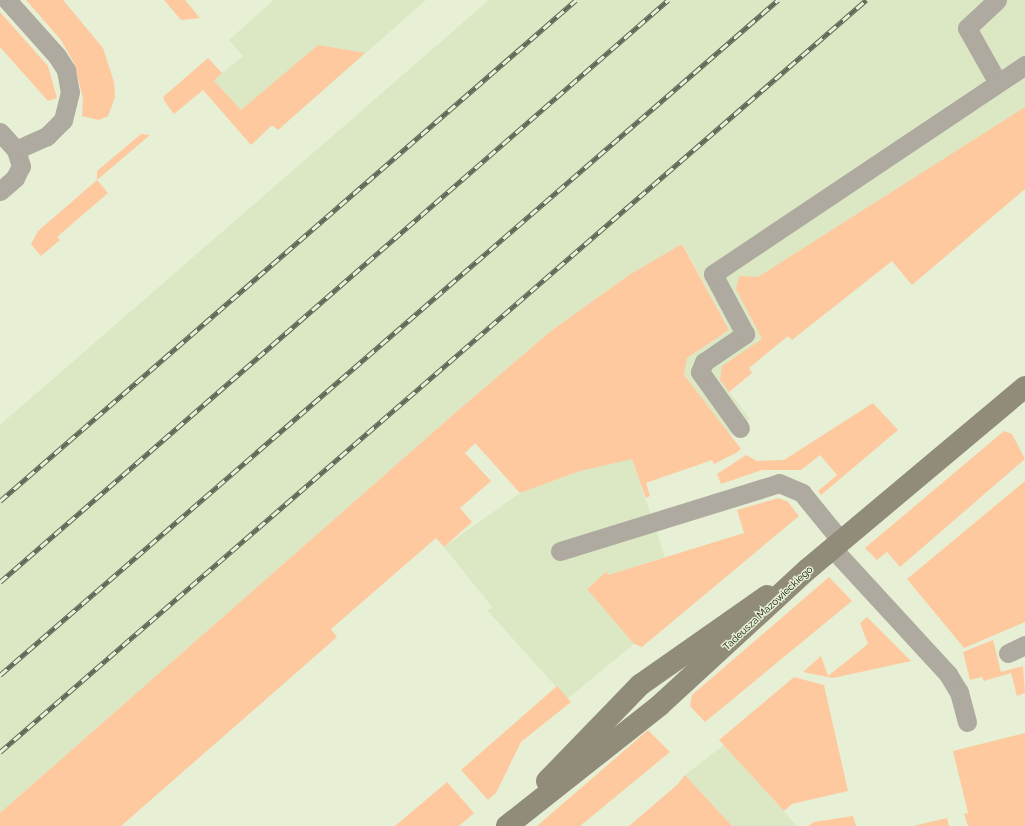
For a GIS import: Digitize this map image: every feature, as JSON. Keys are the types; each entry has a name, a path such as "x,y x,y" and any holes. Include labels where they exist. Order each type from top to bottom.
{"street":[{"name":"Tadeusza Mazowieckiego","path":"507,826 660,706 808,569 1025,387"}],"lane":[{"path":"7,0 57,56 66,70 70,92 63,120 41,140 16,150"},
{"path":"997,0 967,28 998,83"},
{"path":"740,428 700,372 704,362 745,334 713,274 1025,66"},
{"path":"0,132 16,150 21,166 19,173 0,192"},
{"path":"560,551 779,483 802,493 837,545 948,674 959,692 967,722"}],"shaded area":[{"path":"26,0 63,0 103,48 114,82 115,97 108,116 99,120 82,116 83,98 74,63 61,40"},
{"path":"164,0 185,0 200,18 181,20"},
{"path":"274,0 426,0 278,130 272,125 251,145 214,80 243,56 229,40"},
{"path":"489,0 1025,0 1025,142 750,317 762,339 720,380 750,419 730,436 684,375 687,358 729,330 683,244 629,275 551,331 455,413 0,813 0,425"},
{"path":"0,12 48,66 57,98 48,101 0,47"},
{"path":"318,45 365,53 278,130 272,125 251,145 203,90 174,114 163,97 208,58 222,73 214,81 241,110"},
{"path":"1025,107 1025,189 912,285 892,261 792,340 788,336 749,368 752,373 729,392 720,380 722,366 762,339 736,289 739,276 758,277"},
{"path":"141,134 150,135 97,180 97,171"},
{"path":"97,180 108,193 57,237 60,240 41,256 31,244 38,231"},
{"path":"682,244 729,330 687,358 684,375 741,449 714,464 712,460 646,483 650,496 646,498 632,459 580,471 520,493 475,443 465,453 491,481 460,508 472,522 444,547 436,538 331,629 337,637 121,826 0,826 0,813 455,413 551,331 629,275"},
{"path":"873,403 898,430 821,495 818,491 837,475 820,455 801,470 762,470 721,484 717,474 746,455 757,461 784,460"},
{"path":"1004,431 1012,434 1025,459 900,567 887,552 877,560 865,548"},
{"path":"632,458 665,557 608,575 607,572 587,588 634,644 567,699 487,610 493,608 444,547 520,493 580,471"},
{"path":"1025,481 1025,622 964,648 907,579"},
{"path":"779,498 788,502 799,516 642,647 634,644 587,589 607,571 608,575 744,533 737,510"},
{"path":"829,577 852,601 705,722 690,706 692,695"},
{"path":"867,617 911,661 833,678 803,672 821,656 828,676 868,644 860,623"},
{"path":"993,640 1001,672 1023,666 1025,693 1017,696 1011,673 984,681 982,677 970,680 963,652"},
{"path":"794,677 824,685 848,791 792,804 784,811 719,740"},
{"path":"557,686 571,702 521,742 496,793 488,800 461,770"},
{"path":"648,730 670,752 580,826 537,826"},
{"path":"1025,733 1025,826 968,826 964,814 968,813 953,751"},
{"path":"724,745 797,826 732,826 685,775"},
{"path":"685,775 732,826 629,826 678,784"},
{"path":"447,782 474,813 459,826 395,826"},
{"path":"853,816 856,826 808,826 814,822"},
{"path":"947,818 949,826 913,826"}],"railway":[{"path":"0,501 576,0"},
{"path":"0,582 668,0"},
{"path":"0,675 778,0"},
{"path":"0,752 866,0"}]}
